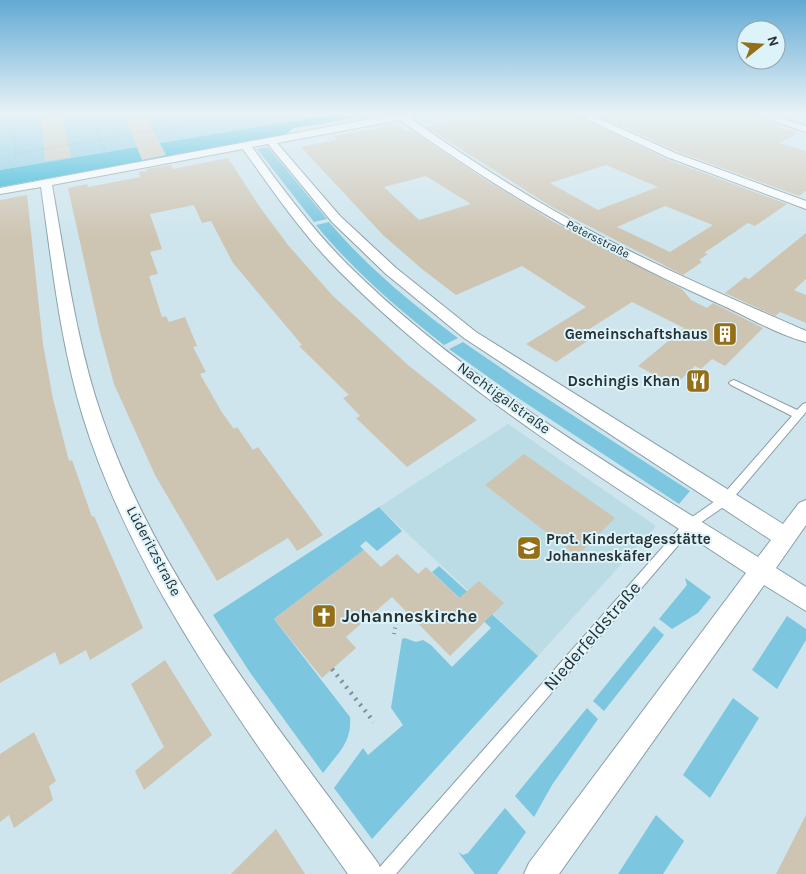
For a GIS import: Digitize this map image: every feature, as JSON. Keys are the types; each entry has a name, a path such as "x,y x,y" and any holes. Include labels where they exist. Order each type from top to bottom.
{"street":[{"path":"0,191 199,155"},
{"name":"Nachtigalstraße","path":"252,155 305,226 358,282 487,388 689,525 806,600"},
{"name":"Nachtigalstraße","path":"282,155 336,218 392,271 470,335 520,370 785,537"},
{"name":"Petersstraße","path":"460,155 496,182 567,224 673,276 806,337"},
{"path":"670,155 806,205"},
{"name":"Lüderitzstraße","path":"46,183 71,331 84,389 108,457 136,520 209,648 367,874"},
{"path":"540,874 806,509"}],"lane":[{"path":"734,383 802,410"},
{"name":"Niederfeldstraße","path":"385,874 689,525 702,520 712,509 725,500 802,410"}],"path":[{"path":"394,634 396,623 408,613"},
{"path":"332,669 374,722"}],"shaded area":[{"path":"0,155 91,155 0,170"},
{"path":"91,155 179,155 0,187 0,170"},
{"path":"262,155 274,155 327,219 314,222"},
{"path":"329,222 358,254 390,284 458,338 444,345 377,288 345,258 316,225"},
{"path":"463,342 690,491 679,504 512,394 449,349"},
{"name":"Prot. Kindertagesstätte Johanneskäfer","path":"508,424 656,526 538,656 379,507"},
{"path":"379,507 402,531 377,551 366,541 360,546 364,550 274,619 350,717 349,734 346,741 323,773 249,671 213,615"},
{"path":"439,566 538,656 372,839 334,788 363,748 368,755 403,725 391,708 402,639 405,638 416,642 423,640 431,645 452,667 491,628 432,572"},
{"path":"685,578 711,597 698,613 672,629 659,619 687,585"},
{"path":"787,616 806,629 806,640 777,689 752,670"},
{"path":"654,626 664,635 604,711 593,701"},
{"path":"733,698 759,718 710,798 683,775"},
{"path":"587,708 598,719 552,785 534,817 515,796"},
{"path":"505,808 526,832 497,874 475,874 458,852 463,855 468,853"},
{"path":"656,815 684,841 663,874 618,874"}],"building":[{"path":"44,155 71,155 71,157 45,161"},
{"path":"140,155 166,155 142,160"},
{"path":"308,155 448,155 552,221 682,289 691,300 707,308 713,303 763,328 725,366 712,359 701,369 695,366 674,386 638,366 684,328 632,302 583,333 592,338 556,362 526,344 586,307 522,266 456,295 422,269 383,235","holes":["426,176 471,204 419,220 384,187"]},
{"path":"470,155 657,155 787,204 755,226 748,223 704,253 708,254 699,260 702,262 683,275 552,207","holes":["606,165 658,187 598,210 550,183","665,206 713,225 670,252 617,227"]},
{"path":"686,155 806,155 806,191 799,196"},
{"path":"228,158 259,206 288,245 332,295 408,365 477,420 407,467 356,418 360,416 343,398 349,395 299,346 302,345 233,263 211,221 202,223 194,205 150,214 162,249 150,252 158,274 149,276 162,317 166,316 169,322 185,317 197,346 193,347 206,372 200,374 221,411 234,429 237,427 253,450 258,447 323,535 297,551 288,538 217,581 155,475 114,384 100,332 68,188 87,184 88,187 140,177 139,172 147,171 146,169 171,165 173,169"},
{"path":"27,195 43,344 53,399 69,461 72,460 92,517 94,516 143,628 90,660 86,650 60,665 55,652 0,683 0,200"},
{"path":"806,233 806,279 794,290 806,295 806,323 780,312 775,316 725,293 745,277 749,279"},
{"path":"524,454 615,518 577,556 485,485"},
{"name":"Johanneskirche","path":"364,550 381,567 397,554 418,574 426,567 459,598 479,581 504,603 450,656 392,597 346,637 356,648 322,678 274,619"},
{"path":"165,660 212,735 144,790 135,771 164,747 131,684"},
{"path":"34,732 56,781 49,786 53,800 14,828 9,815 0,822 0,754"},
{"path":"806,815 806,874 776,874"},
{"path":"276,829 305,874 231,874"}],"place":[{"name":"Gemeinschaftshaus","path":"725,334"},
{"name":"Dschingis Khan","path":"698,381"},
{"name":"Prot. Kindertagesstätte Johanneskäfer","path":"529,548"},
{"name":"Johanneskirche","path":"324,616"}]}
